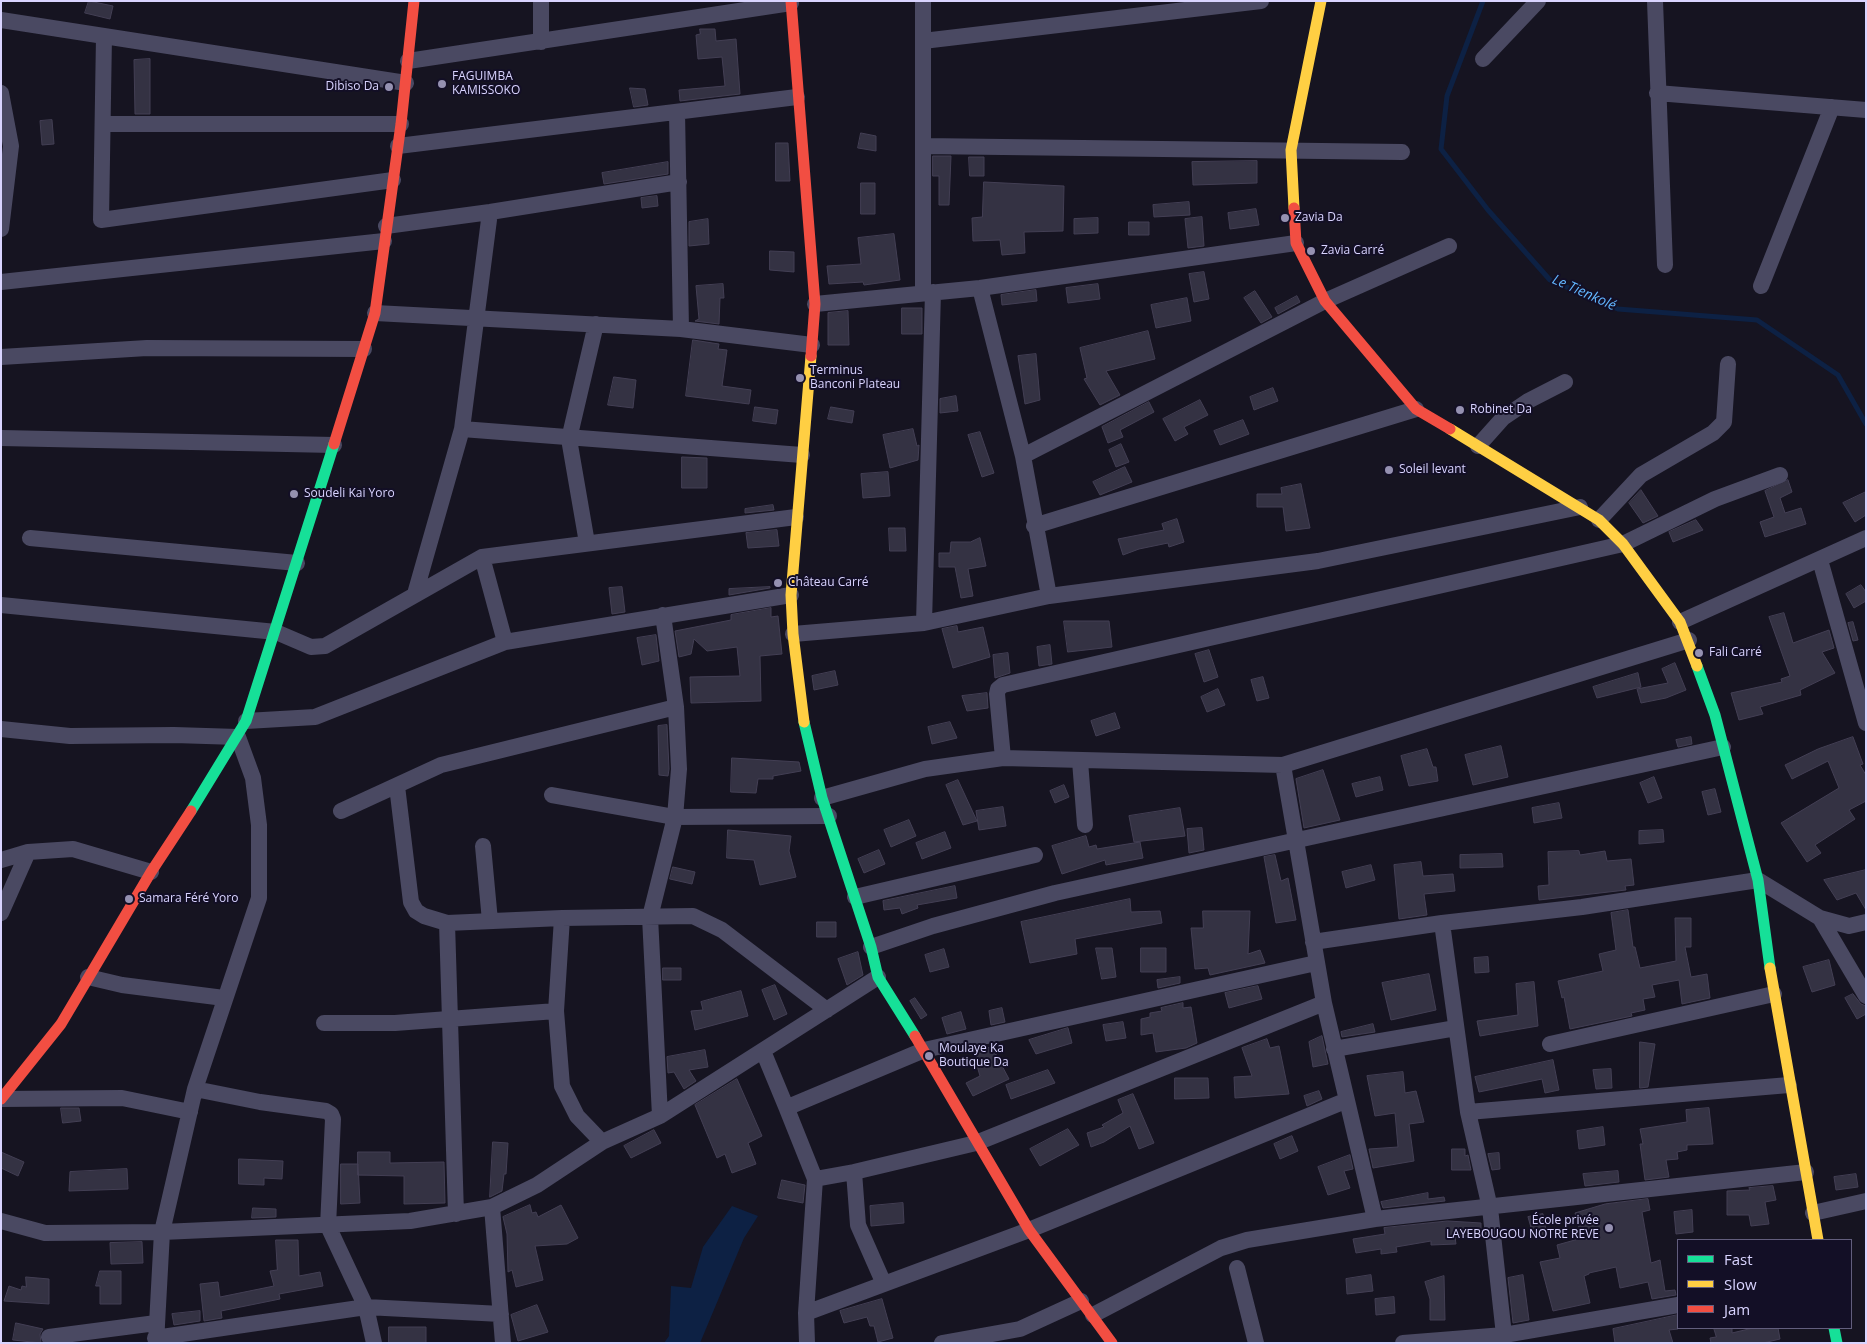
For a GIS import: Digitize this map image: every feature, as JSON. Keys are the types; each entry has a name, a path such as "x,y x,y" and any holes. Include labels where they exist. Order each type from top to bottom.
{"street":[{"path":"1,1099 61,1024 150,872 238,737 246,721 276,632 375,314 402,124 414,1"},
{"path":"541,1 541,42"},
{"path":"923,1 923,146 928,292 924,623"},
{"path":"923,41 1261,1"},
{"path":"1321,1 1291,150 1296,244 1325,301 1416,409 1599,520 1623,544 1680,622 1689,640 1715,715 1758,880 1774,994 1818,1239"},
{"path":"1483,59 1538,1"},
{"path":"1655,1 1665,265"},
{"path":"408,60 541,42 791,2 814,304 796,517 796,555 791,595 793,634 803,718 822,798 871,947 878,977 924,1050 976,1143 1029,1230 1112,1343"},
{"path":"1,20 406,83"},
{"path":"104,36 101,220 393,180"},
{"path":"1,93 11,146 1,230"},
{"path":"1657,93 1866,110"},
{"path":"398,146 797,97"},
{"path":"1761,286 1832,108"},
{"path":"677,112 681,329"},
{"path":"103,124 402,124"},
{"path":"923,146 1402,152"},
{"path":"1,282 385,234 490,212 679,182"},
{"path":"415,594 462,429 490,212"},
{"path":"814,304 980,288 1296,244"},
{"path":"1023,456 1325,301 1449,246"},
{"path":"980,288 1023,456 1034,526 1049,596"},
{"path":"375,314 476,317 681,329 812,345"},
{"path":"586,543 569,439 596,324"},
{"path":"1,357 147,348 364,349"},
{"path":"1599,520 1642,476 1712,433 1724,422 1728,364"},
{"path":"1478,446 1503,418 1528,401 1565,382"},
{"path":"1034,526 1416,409"},
{"path":"462,429 569,439 802,455"},
{"path":"1,438 334,445"},
{"path":"1004,758 997,694 998,689 1003,685 1623,544 1715,499 1780,475"},
{"path":"793,634 924,623 1049,596 1318,561 1580,508"},
{"path":"1,606 276,632 311,647 325,646 482,557 796,517"},
{"path":"30,538 297,563"},
{"path":"1680,622 1866,538"},
{"path":"482,557 505,642"},
{"path":"1820,560 1866,722"},
{"path":"246,721 315,717 505,642 791,595"},
{"path":"660,1116 650,917 675,817 679,769 676,707 663,615"},
{"path":"822,798 925,768 1004,758 1080,762 1283,765 1689,640"},
{"path":"341,811 441,765 676,707"},
{"path":"1,729 70,736 174,735 238,737"},
{"path":"156,1335 162,1232 195,1089 224,998 230,990 259,898 259,825 254,778 238,737"},
{"path":"871,947 933,926 1055,892 1722,747"},
{"path":"1080,762 1084,825"},
{"path":"1283,765 1294,841 1324,1003 1345,1101 1375,1219"},
{"path":"397,786 411,902 416,911 424,916 447,923 562,918 692,916 722,930 827,1010"},
{"path":"552,795 675,817 829,816"},
{"path":"482,846 490,921"},
{"path":"1,860 28,852 73,849 150,872"},
{"path":"1,913 28,852"},
{"path":"855,897 1035,854"},
{"path":"1313,942 1442,923 1582,907 1758,880 1820,918 1849,926 1866,922"},
{"path":"562,918 556,1011 562,1086 577,1116 602,1142"},
{"path":"1820,918 1866,996"},
{"path":"447,923 456,1214"},
{"path":"1442,923 1468,1112 1490,1208 1504,1335"},
{"path":"787,1109 924,1050 1316,963"},
{"path":"88,977 122,984 224,998"},
{"path":"1,1221 45,1233 162,1232 410,1221 492,1206 537,1184 602,1142 660,1116 878,977"},
{"path":"1550,1044 1774,994"},
{"path":"815,1179 854,1172 976,1143 1324,1003"},
{"path":"324,1023 395,1023 556,1011"},
{"path":"1334,1049 1456,1028"},
{"path":"762,1051 815,1179 806,1313 807,1343"},
{"path":"1468,1112 1790,1085"},
{"path":"195,1089 260,1102 326,1111 331,1114 333,1119 328,1226 366,1307 374,1343"},
{"path":"1,1099 122,1098 190,1112"},
{"path":"806,1313 1029,1230 1345,1101"},
{"path":"854,1172 858,1225 884,1284"},
{"path":"1092,1314 1230,1245 1247,1240 1375,1219 1490,1208 1806,1172"},
{"path":"1813,1213 1866,1202"},
{"path":"492,1206 503,1343"},
{"path":"1237,1268 1256,1343"},
{"path":"942,1343 1020,1329 1081,1301"},
{"path":"1402,1343 1504,1335 1677,1305"},
{"path":"49,1337 156,1335 366,1307 500,1314"},
{"path":"1834,1329 1837,1343"}],"water":[{"path":"732,1206 758,1216 744,1238 700,1343 664,1343 669,1336 671,1286 691,1288 703,1247"}],"building":[{"path":"89,1 113,6 110,19 85,13"},
{"path":"700,29 715,29 716,41 736,39 740,94 680,101 679,90 725,86 722,57 698,59 696,35 700,34"},
{"path":"150,59 150,114 135,114 134,60"},
{"path":"630,88 645,89 648,105 634,107"},
{"path":"52,120 54,144 42,145 40,121"},
{"path":"861,133 876,136 876,151 858,148"},
{"path":"776,143 788,143 790,181 776,181"},
{"path":"933,156 951,156 949,205 939,205 939,176 933,176"},
{"path":"969,157 984,157 984,176 970,176"},
{"path":"1257,161 1257,183 1193,185 1192,162"},
{"path":"668,162 668,174 604,184 602,173"},
{"path":"984,182 1064,186 1063,231 1024,232 1025,253 1002,255 1000,240 973,241 972,218 982,217"},
{"path":"861,183 875,183 875,214 861,214"},
{"path":"657,196 658,206 642,208 641,198"},
{"path":"1189,202 1190,215 1154,217 1153,205"},
{"path":"1256,209 1259,225 1230,229 1228,213"},
{"path":"1202,217 1204,246 1188,248 1185,219"},
{"path":"1098,218 1098,233 1074,234 1074,219"},
{"path":"708,219 709,244 689,246 689,222"},
{"path":"1129,222 1149,222 1149,235 1129,235"},
{"path":"894,234 900,280 864,285 863,282 829,284 827,266 861,264 858,238"},
{"path":"770,251 794,252 794,272 770,270"},
{"path":"1204,272 1209,299 1194,302 1189,274"},
{"path":"723,284 724,298 720,298 719,324 695,321 699,319 696,286"},
{"path":"1098,284 1100,299 1068,303 1066,288"},
{"path":"1036,290 1037,301 1002,305 1001,295"},
{"path":"1255,291 1272,317 1261,323 1244,298"},
{"path":"1297,296 1300,302 1278,314 1275,308"},
{"path":"1187,298 1191,321 1156,328 1151,305"},
{"path":"902,308 922,308 922,334 902,334"},
{"path":"848,311 849,345 828,345 828,313"},
{"path":"1148,331 1155,359 1106,371 1120,395 1100,405 1084,379 1087,378 1080,348"},
{"path":"693,340 719,344 718,349 727,350 722,386 751,390 749,404 686,396"},
{"path":"1036,354 1040,400 1025,404 1018,356"},
{"path":"614,377 636,380 633,408 608,405"},
{"path":"1273,388 1278,401 1254,410 1250,397"},
{"path":"956,396 958,411 940,413 940,399"},
{"path":"1200,400 1208,415 1184,427 1188,434 1175,441 1163,419"},
{"path":"1149,402 1154,412 1120,430 1123,437 1108,443 1102,427"},
{"path":"755,407 778,410 776,424 753,421"},
{"path":"831,407 854,411 852,423 828,419"},
{"path":"1243,420 1249,434 1220,445 1214,431"},
{"path":"913,429 917,446 919,445 918,460 890,468 883,435"},
{"path":"980,432 994,473 982,477 968,435"},
{"path":"1121,444 1129,462 1116,467 1109,450"},
{"path":"682,457 707,458 707,488 682,488"},
{"path":"1125,467 1132,482 1100,495 1093,482"},
{"path":"888,472 890,496 863,498 861,474"},
{"path":"1788,480 1792,492 1780,498 1785,513 1801,508 1806,524 1765,537 1760,522 1774,517 1765,491"},
{"path":"1301,484 1310,528 1286,531 1283,507 1257,507 1257,494 1282,494 1281,488"},
{"path":"1641,490 1658,516 1643,523 1629,503"},
{"path":"1866,492 1866,515 1855,522 1843,503"},
{"path":"773,505 774,510 745,513 745,509"},
{"path":"1177,519 1184,542 1169,547 1168,543 1139,549 1123,555 1118,539 1164,530 1162,524"},
{"path":"1696,520 1703,530 1673,542 1669,532"},
{"path":"889,528 905,528 906,551 890,551"},
{"path":"777,530 779,546 748,548 746,533"},
{"path":"980,538 986,566 968,569 973,596 961,598 955,567 939,567 939,553 950,553 951,542 970,542"},
{"path":"1861,585 1866,592 1866,601 1854,608 1846,594"},
{"path":"622,587 625,612 612,614 609,588"},
{"path":"770,588 729,595 729,589"},
{"path":"771,608 771,617 778,616 782,654 760,656 761,701 691,703 690,677 740,676 737,647 707,651 694,639 691,654 679,657 675,631 731,620 731,615"},
{"path":"1784,613 1793,643 1829,630 1834,648 1822,652 1835,673 1800,690 1801,695 1760,707 1763,714 1739,720 1731,693 1782,682 1781,679 1790,676 1769,617"},
{"path":"1064,621 1109,621 1112,647 1068,652"},
{"path":"1853,622 1858,640 1853,641 1848,623"},
{"path":"957,626 958,632 983,627 990,657 953,668 942,629"},
{"path":"656,635 659,661 642,665 637,638"},
{"path":"1050,645 1052,664 1039,666 1037,647"},
{"path":"1209,650 1218,677 1204,682 1195,654"},
{"path":"1008,653 1010,673 995,678 993,655"},
{"path":"1675,663 1686,690 1666,698 1641,703 1637,689 1668,683 1662,669"},
{"path":"835,671 838,685 814,690 812,676"},
{"path":"1638,673 1641,687 1597,698 1593,687"},
{"path":"1263,677 1269,698 1257,701 1251,680"},
{"path":"1218,689 1225,705 1207,712 1201,697"},
{"path":"987,693 988,708 967,711 962,696"},
{"path":"1115,713 1120,728 1096,736 1091,721"},
{"path":"950,722 957,738 932,744 928,727"},
{"path":"667,725 668,776 659,775 658,726"},
{"path":"1691,737 1692,744 1678,747 1676,740"},
{"path":"1853,737 1863,764 1860,765 1866,775 1866,801 1849,810 1855,819 1815,845 1821,853 1807,862 1781,823 1839,788 1828,761 1792,779 1785,765 1818,749"},
{"path":"1501,746 1508,777 1473,785 1465,755"},
{"path":"1427,749 1433,767 1436,767 1438,781 1409,786 1401,756"},
{"path":"732,758 799,762 801,771 773,776 773,779 758,779 756,793 731,792"},
{"path":"1323,770 1340,820 1304,828 1296,779"},
{"path":"1380,777 1383,790 1356,797 1352,784"},
{"path":"1654,777 1662,798 1648,803 1640,783"},
{"path":"958,780 977,821 963,825 946,785"},
{"path":"1064,785 1069,797 1055,803 1050,791"},
{"path":"1715,789 1721,812 1708,815 1702,792"},
{"path":"1559,803 1562,818 1534,823 1532,808"},
{"path":"1003,807 1006,826 979,830 976,811"},
{"path":"1180,808 1185,836 1134,842 1129,816"},
{"path":"909,820 916,836 891,847 884,830"},
{"path":"1202,828 1204,850 1189,853 1187,829"},
{"path":"728,830 791,836 789,851 796,877 760,885 754,860 727,858"},
{"path":"1663,830 1664,842 1639,844 1639,831"},
{"path":"945,832 951,848 922,859 916,843"},
{"path":"1086,836 1089,847 1096,845 1097,849 1140,842 1143,858 1106,865 1105,860 1062,874 1052,846"},
{"path":"879,850 885,864 864,873 858,859"},
{"path":"1579,851 1580,855 1605,851 1607,861 1631,859 1634,885 1625,886 1626,890 1539,900 1538,886 1549,885 1548,852"},
{"path":"1502,854 1503,867 1460,868 1460,855"},
{"path":"1275,855 1281,881 1288,878 1296,920 1276,923 1264,857"},
{"path":"1421,862 1423,876 1453,874 1455,891 1424,894 1427,915 1399,919 1394,865"},
{"path":"1371,865 1375,880 1346,888 1342,872"},
{"path":"673,867 695,872 692,884 670,879"},
{"path":"1866,870 1866,910 1856,893 1837,900 1824,880"},
{"path":"955,886 957,898 917,905 918,908 902,914 900,908 884,910 883,901"},
{"path":"1130,899 1131,912 1160,911 1162,923 1075,939 1077,954 1030,963 1021,922"},
{"path":"1628,910 1633,947 1635,947 1640,968 1676,961 1675,918 1691,918 1691,947 1685,947 1691,977 1707,974 1710,998 1682,1004 1679,980 1652,985 1655,997 1643,999 1645,1010 1631,1013 1632,1016 1570,1029 1564,997 1562,998 1558,981 1603,971 1599,954 1616,950 1611,913"},
{"path":"1203,911 1250,911 1248,954 1260,950 1265,963 1210,975 1208,968 1195,969 1191,928 1203,928"},
{"path":"817,922 836,922 836,937 817,937"},
{"path":"1096,948 1112,948 1116,977 1102,979"},
{"path":"1141,948 1166,948 1166,972 1141,972"},
{"path":"944,949 949,967 930,972 925,955"},
{"path":"858,952 863,975 847,985 838,959"},
{"path":"1488,957 1489,972 1475,973 1474,958"},
{"path":"1829,960 1835,985 1812,992 1803,967"},
{"path":"663,968 681,968 681,980 663,980"},
{"path":"1429,974 1436,1010 1391,1020 1382,983"},
{"path":"1180,977 1180,983 1158,988 1157,980"},
{"path":"1534,982 1538,1026 1480,1036 1477,1021 1518,1015 1516,984"},
{"path":"775,985 787,1014 774,1020 762,990"},
{"path":"1258,986 1262,999 1229,1008 1225,993"},
{"path":"741,991 748,1016 695,1030 691,1011 703,1010 701,1002"},
{"path":"1853,994 1861,1004 1866,1006 1866,1014 1857,1019 1845,998"},
{"path":"915,998 927,1015 921,1019 910,1001"},
{"path":"1183,1003 1183,1008 1191,1007 1197,1043 1186,1048 1156,1052 1153,1033 1141,1035 1141,1019 1150,1017 1150,1013 1162,1011 1161,1008"},
{"path":"1002,1008 1005,1022 991,1025 989,1011"},
{"path":"961,1012 966,1029 947,1034 942,1018"},
{"path":"1123,1022 1126,1038 1106,1041 1103,1025"},
{"path":"1373,1024 1375,1032 1342,1037 1341,1032"},
{"path":"1068,1028 1072,1043 1036,1054 1029,1040"},
{"path":"1322,1036 1328,1064 1313,1067 1309,1042"},
{"path":"1267,1039 1270,1048 1279,1046 1289,1094 1235,1098 1234,1077 1252,1076 1242,1048"},
{"path":"1640,1042 1655,1044 1648,1087 1640,1088"},
{"path":"992,1047 1009,1079 973,1096 966,1083 980,1076 973,1052"},
{"path":"705,1050 708,1067 689,1070 696,1081 684,1089 674,1072 668,1073 667,1057"},
{"path":"1553,1060 1559,1090 1545,1093 1542,1079 1479,1092 1475,1077"},
{"path":"1611,1069 1612,1088 1596,1089 1593,1070"},
{"path":"1048,1070 1055,1083 1011,1099 1006,1085"},
{"path":"1403,1072 1405,1093 1416,1091 1424,1122 1409,1124 1414,1161 1373,1168 1369,1149 1398,1147 1395,1113 1375,1116 1367,1076"},
{"path":"1175,1078 1208,1078 1209,1098 1175,1099"},
{"path":"737,1079 762,1136 748,1143 756,1164 732,1173 725,1154 717,1158 695,1105"},
{"path":"1319,1091 1322,1099 1307,1106 1304,1096"},
{"path":"1133,1094 1154,1143 1139,1149 1130,1126 1104,1142 1091,1147 1087,1133 1104,1127 1102,1125 1123,1113 1118,1100"},
{"path":"61,1108 79,1108 81,1121 63,1123"},
{"path":"1709,1108 1713,1144 1687,1145 1687,1150 1677,1152 1678,1159 1666,1160 1669,1177 1645,1180 1640,1144 1643,1144 1640,1129 1687,1122 1686,1110"},
{"path":"1603,1127 1605,1145 1579,1149 1577,1131"},
{"path":"1068,1129 1079,1145 1040,1166 1030,1149"},
{"path":"654,1130 661,1143 631,1158 624,1146"},
{"path":"1292,1136 1298,1151 1280,1159 1274,1144"},
{"path":"493,1142 508,1143 506,1174 504,1174 502,1191 490,1197"},
{"path":"1452,1149 1465,1149 1465,1156 1468,1155 1471,1170 1452,1170"},
{"path":"1,1152 24,1162 18,1176 1,1168"},
{"path":"358,1152 390,1152 390,1163 444,1162 445,1203 404,1204 404,1176 358,1175"},
{"path":"1499,1153 1500,1169 1492,1170 1488,1154"},
{"path":"1350,1155 1353,1169 1344,1171 1350,1188 1328,1195 1318,1167"},
{"path":"239,1159 283,1161 282,1179 264,1178 264,1185 239,1184"},
{"path":"341,1164 358,1164 360,1203 341,1204"},
{"path":"127,1169 128,1189 69,1191 70,1172"},
{"path":"1618,1171 1619,1182 1585,1186 1583,1174"},
{"path":"1856,1174 1858,1187 1836,1190 1834,1177"},
{"path":"782,1180 805,1185 803,1203 778,1198"},
{"path":"1773,1186 1776,1200 1765,1202 1769,1224 1751,1226 1749,1215 1727,1215 1727,1191"},
{"path":"1428,1193 1428,1199 1444,1197 1445,1201 1383,1208 1381,1202"},
{"path":"1648,1199 1650,1210 1642,1212 1651,1263 1660,1260 1665,1291 1675,1290 1676,1295 1652,1299 1648,1282 1620,1288 1616,1267 1589,1273 1584,1276 1590,1303 1553,1311 1540,1262 1560,1258 1557,1245 1582,1238 1575,1213 1605,1204"},
{"path":"903,1203 904,1223 871,1226 870,1206"},
{"path":"530,1205 532,1213 536,1212 538,1217 561,1205 578,1238 567,1244 535,1246 543,1280 516,1287 512,1270 508,1272 507,1234 503,1217"},
{"path":"253,1208 276,1209 276,1217 252,1218"},
{"path":"1692,1210 1693,1232 1676,1234 1674,1212"},
{"path":"1543,1214 1547,1236 1534,1238 1528,1217"},
{"path":"1448,1221 1481,1223 1481,1237 1455,1237 1456,1244 1431,1245 1431,1241 1396,1247 1397,1252 1381,1254 1381,1249 1356,1253 1353,1239 1385,1234 1384,1228"},
{"path":"276,1240 298,1240 299,1276 320,1272 323,1286 279,1294 280,1299 221,1311 222,1318 204,1321 200,1284 218,1282 220,1297 274,1286 270,1271 277,1270"},
{"path":"142,1242 143,1263 111,1264 110,1243"},
{"path":"100,1271 121,1271 121,1304 100,1304 100,1286 96,1286"},
{"path":"1371,1275 1373,1291 1347,1294 1346,1279"},
{"path":"1523,1275 1529,1320 1513,1323 1508,1278"},
{"path":"1444,1276 1445,1320 1430,1320 1430,1299 1425,1282"},
{"path":"26,1277 49,1279 49,1304 4,1301 9,1286 21,1290 22,1286 26,1287"},
{"path":"1394,1297 1395,1313 1376,1315 1375,1299"},
{"path":"882,1299 893,1338 878,1342 874,1326 870,1326 867,1317 844,1323 840,1311"},
{"path":"537,1305 548,1332 518,1341 511,1315"},
{"path":"200,1311 200,1321 174,1325 172,1314"},
{"path":"1677,1315 1678,1329 1669,1330 1673,1343 1615,1343 1613,1329"},
{"path":"16,1323 43,1329 40,1334 41,1343 13,1340"},
{"path":"389,1327 426,1327 426,1343 389,1343"},
{"path":"1714,1329 1732,1329 1732,1333 1749,1329 1778,1329 1780,1339 1763,1343 1711,1343 1710,1338 1716,1337"}],"waterway":[{"name":"Le Tienkolé","path":"1483,1 1447,96 1441,149 1488,210 1550,280 1618,309 1757,320 1838,375 1866,424"}],"traffic: fast":[{"path":"191,811 246,721 334,444"},
{"path":"1697,666 1715,715 1758,880 1770,968"},
{"path":"804,722 822,798 871,947 878,977 915,1036"},
{"path":"1834,1329 1837,1343"}],"traffic: slow":[{"path":"1294,208 1291,150 1321,1"},
{"path":"804,722 793,634 791,595 811,356"},
{"path":"1450,429 1599,520 1623,544 1680,622 1697,666"},
{"path":"1770,968 1818,1239"}],"traffic: jam":[{"path":"334,444 375,313 401,124 414,1"},
{"path":"791,1 815,304 811,356"},
{"path":"1294,208 1296,243 1325,301 1416,409 1450,429"},
{"path":"1,1099 61,1024 151,872 191,811"},
{"path":"915,1036 1029,1230 1112,1343"}],"place":[{"name":"FAGUIMBA KAMISSOKO","path":"442,84"},
{"name":"Dibiso Da","path":"389,87"},
{"name":"Zavia Da","path":"1285,218"},
{"name":"Zavia Carré","path":"1311,251"},
{"name":"Terminus Banconi Plateau","path":"800,378"},
{"name":"Robinet Da","path":"1460,410"},
{"name":"Soleil levant","path":"1389,470"},
{"name":"Soudeli Kai Yoro","path":"294,494"},
{"name":"Château Carré","path":"778,583"},
{"name":"Fali Carré","path":"1699,653"},
{"name":"Samara Féré Yoro","path":"129,899"},
{"name":"Moulaye Ka Boutique Da","path":"929,1056"},
{"name":"École privée LAYEBOUGOU NOTRE REVE","path":"1609,1228"}]}
